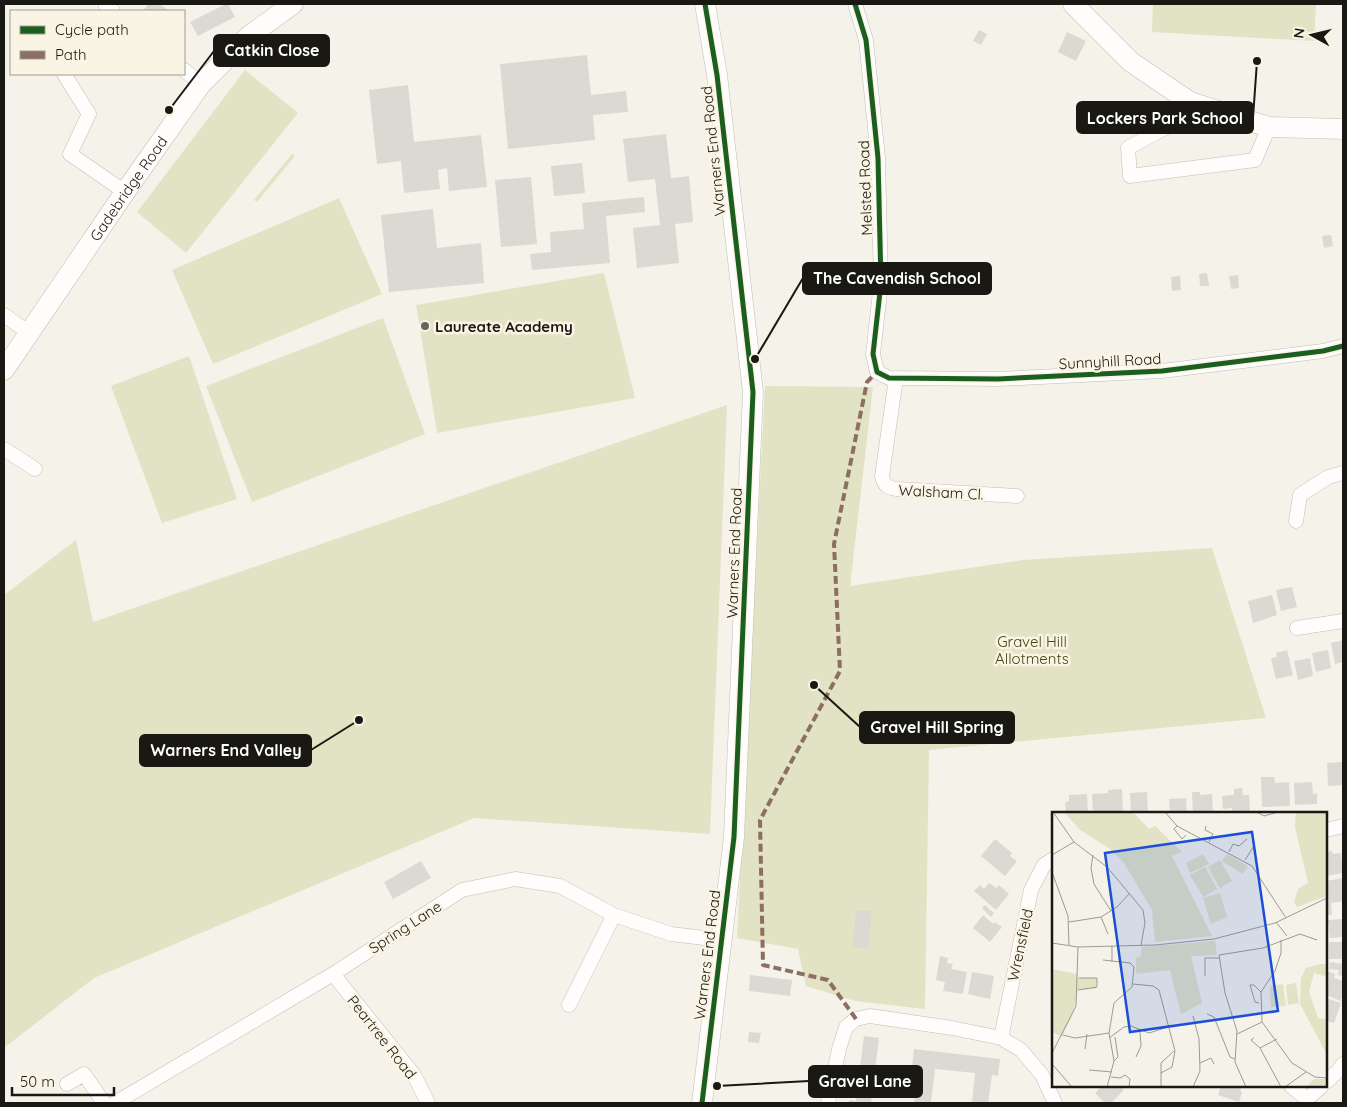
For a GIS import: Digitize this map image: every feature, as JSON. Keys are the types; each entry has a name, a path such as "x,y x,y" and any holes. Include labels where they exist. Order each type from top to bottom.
{"street":[{"name":"Gadebridge Road","path":"4,370 201,84 249,36 293,4"},
{"name":"Warners End Road","path":"702,1103 734,837 753,392 717,75 705,4"},
{"name":"Melsted Road","path":"855,4 866,40 878,158 880,283 873,354 877,372"},
{"path":"1073,4 1130,62 1190,102 1269,127 1343,129"},
{"path":"185,71 201,84"},
{"path":"65,75 89,114 70,154 125,192"},
{"path":"1190,102 1166,128 1128,148 1130,176 1254,160 1269,127"},
{"path":"4,315 29,333"},
{"name":"Sunnyhill Road","path":"877,372 889,378 998,379 1162,371 1323,351 1343,346"},
{"name":"Walsham Cl.","path":"896,378 882,476 884,484 889,488 897,489 1017,496"},
{"path":"4,449 35,469"},
{"path":"1296,521 1300,495 1328,477 1343,474"},
{"path":"1298,628 1343,622"},
{"path":"1327,830 1343,826"},
{"name":"Wrensfield","path":"1001,1038 1032,890 1044,866 1052,860"},
{"name":"Spring Lane","path":"115,1103 333,974 462,890 515,879 560,886 614,915 671,934 721,940"},
{"path":"569,1004 614,915"},
{"name":"Peartree Road","path":"333,974 414,1075 428,1103"},
{"path":"828,1103 842,1036 846,1027 856,1019 870,1016 952,1028 1001,1038 1022,1050 1042,1075 1055,1103"},
{"path":"1327,1081 1338,1072 1343,1064"},
{"path":"67,1084 84,1074 104,1103"},
{"path":"1292,1087 1307,1101 1321,1087"}],"green space":[{"path":"1153,4 1316,4 1314,41 1152,32"},
{"path":"245,70 298,113 186,253 137,212"},
{"path":"292,154 295,156 257,202 254,200"},
{"path":"339,198 382,294 213,364 172,270"},
{"path":"604,273 635,398 437,433 416,305"},
{"path":"383,318 425,434 252,502 206,386"},
{"path":"189,356 237,499 162,523 111,386"},
{"name":"Gravel Hill Allotments","path":"765,386 873,387 850,586 1023,560 1212,548 1266,718 929,750 925,1009 855,1001 806,986 798,949 737,938"},
{"path":"727,405 710,834 474,818 94,978 4,1048 4,595 76,540 93,622"}],"building":[{"path":"148,4 159,4 168,10 144,10"},
{"path":"228,4 235,17 198,36 190,22"},
{"path":"979,30 987,34 981,45 973,41"},
{"path":"1067,32 1086,41 1076,61 1058,52"},
{"path":"587,55 591,95 626,91 628,112 593,115 595,140 508,149 500,64"},
{"path":"408,85 414,142 481,135 487,187 449,191 447,168 438,170 440,189 404,193 401,161 377,164 369,90"},
{"path":"666,134 671,178 689,176 693,222 675,224 679,263 637,268 633,228 660,225 655,179 628,182 623,139"},
{"path":"582,163 585,193 554,196 551,166"},
{"path":"531,177 537,244 501,247 495,180"},
{"path":"644,197 645,212 606,216 610,263 532,270 530,254 551,252 550,232 584,229 582,203"},
{"path":"433,209 437,248 481,243 484,283 389,292 381,215"},
{"path":"1331,235 1333,246 1324,248 1322,236"},
{"path":"1207,273 1209,286 1200,286 1199,274"},
{"path":"1238,275 1239,288 1231,289 1229,276"},
{"path":"1180,276 1181,290 1172,291 1171,277"},
{"path":"1292,587 1297,607 1281,611 1276,590"},
{"path":"1272,595 1277,615 1253,623 1248,601"},
{"path":"1343,640 1343,662 1335,664 1331,643"},
{"path":"1287,650 1293,675 1276,679 1271,658 1277,657 1276,653"},
{"path":"1328,650 1331,668 1316,672 1312,653"},
{"path":"1310,658 1313,676 1298,680 1294,661"},
{"path":"1343,762 1343,785 1328,786 1327,763"},
{"path":"1261,777 1274,777 1275,783 1289,782 1290,806 1262,807"},
{"path":"1312,782 1313,794 1317,793 1317,804 1295,805 1294,783"},
{"path":"1242,788 1243,795 1249,795 1250,812 1233,812 1232,808 1223,809 1222,796 1234,795 1234,789"},
{"path":"1122,789 1123,812 1093,812 1092,794 1108,793 1108,790"},
{"path":"1147,792 1148,812 1131,812 1130,793"},
{"path":"1192,792 1200,792 1200,795 1212,794 1213,812 1193,812"},
{"path":"1087,794 1088,812 1066,812 1065,802 1069,801 1069,795"},
{"path":"1186,798 1187,812 1170,812 1169,799"},
{"path":"995,839 1012,853 1010,856 1017,861 1005,876 981,856"},
{"path":"1332,851 1333,854 1341,853 1343,873 1327,876 1327,852"},
{"path":"421,861 431,878 393,899 384,882"},
{"path":"1343,878 1343,901 1331,903 1332,915 1327,915 1327,881"},
{"path":"989,883 996,888 999,885 1009,894 996,910 974,891 980,885 984,889"},
{"path":"985,905 994,913 991,917 982,908"},
{"path":"856,910 872,911 868,949 853,947"},
{"path":"983,915 993,924 995,922 1002,927 990,942 973,928"},
{"path":"1343,919 1343,937 1330,938 1328,920"},
{"path":"1329,942 1343,942 1343,959 1329,959"},
{"path":"940,956 948,958 947,963 953,964 951,969 967,972 963,994 943,991 945,982 936,980"},
{"path":"1330,962 1343,964 1343,976 1338,975 1339,970 1329,969"},
{"path":"1327,971 1335,974 1334,978 1343,981 1341,1001 1327,995"},
{"path":"972,972 994,976 990,999 968,994"},
{"path":"750,975 792,980 790,996 749,991"},
{"path":"1327,998 1341,1003 1334,1023 1327,1021"},
{"path":"749,1032 761,1033 759,1043 748,1042"},
{"path":"864,1036 879,1038 871,1103 849,1103 849,1100 856,1101"},
{"path":"914,1049 1000,1059 998,1076 992,1075 988,1103 972,1103 975,1073 935,1069 931,1103 914,1103 919,1067 912,1066"},
{"path":"1101,1087 1121,1087 1124,1090 1111,1103 1105,1103 1095,1093"},
{"path":"1221,1087 1242,1087 1239,1102 1218,1095"}],"marked path":[{"path":"856,1019 828,980 763,965 760,820 840,671 834,544 867,382 877,372"}],"cycle path":[{"path":"702,1103 734,837 753,392 717,75 705,4"},
{"path":"855,4 866,40 878,158 881,283 873,354 877,372 889,378 998,379 1162,371 1323,351 1343,346"}],"place":[{"name":"Lockers Park School","path":"1257,61"},
{"name":"Catkin Close","path":"169,110"},
{"name":"Laureate Academy","path":"425,326"},
{"name":"The Cavendish School","path":"755,359"},
{"name":"Gravel Hill Spring","path":"814,685"},
{"name":"Warners End Valley","path":"359,720"},
{"name":"Gravel Lane","path":"717,1086"}]}
